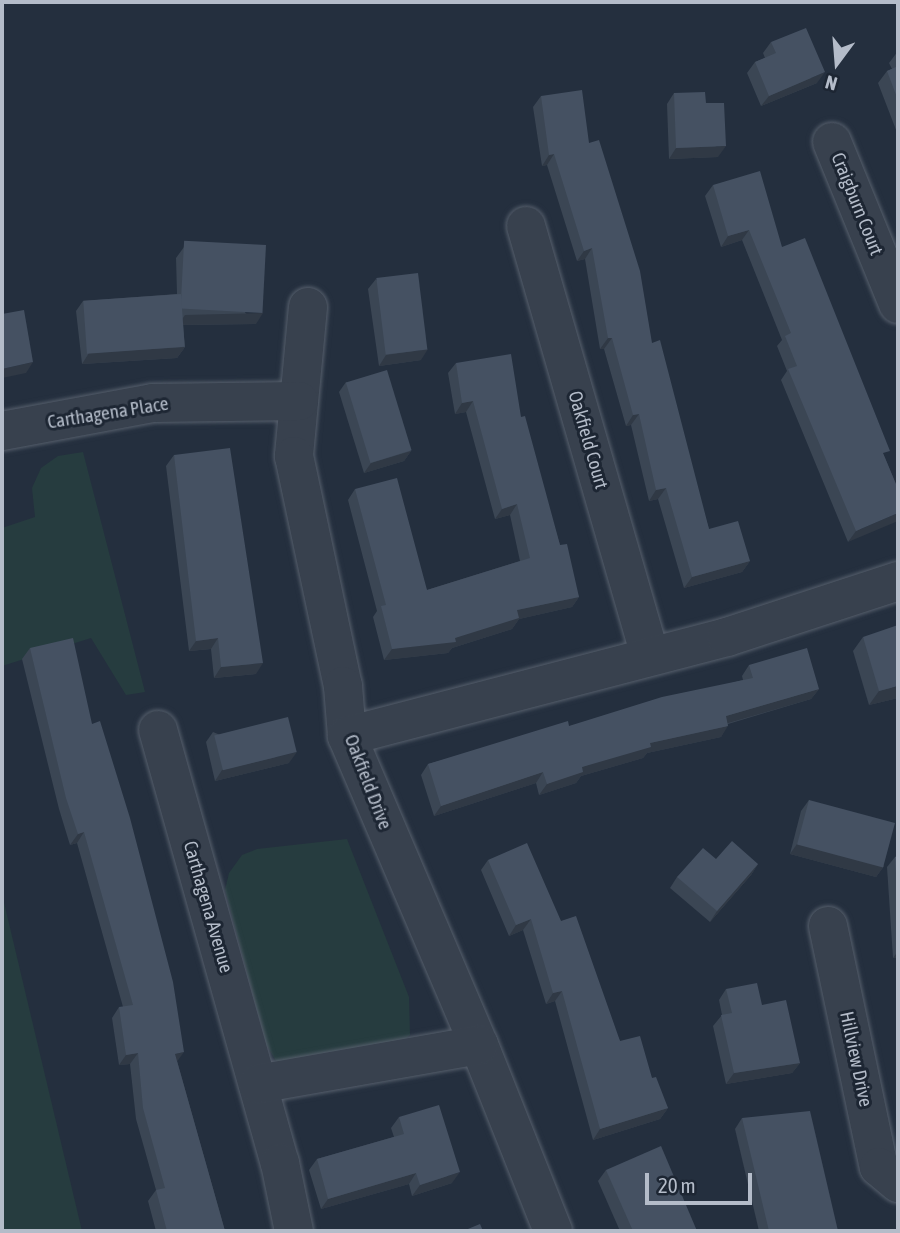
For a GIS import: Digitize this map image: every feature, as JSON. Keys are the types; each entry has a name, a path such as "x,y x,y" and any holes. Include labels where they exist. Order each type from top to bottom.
{"street":[{"name":"Craigburn Court","path":"832,142 898,304"},
{"name":"Oakfield Court","path":"526,226 650,655"},
{"name":"Oakfield Drive","path":"308,307 294,456 343,686 348,736 480,1045 553,1231"},
{"name":"Carthagena Place","path":"2,431 153,403 299,401"},
{"path":"348,736 727,636 829,607 898,581"},
{"name":"Carthagena Avenue","path":"159,730 258,1084 294,1231"},
{"name":"Hillview Drive","path":"828,926 879,1167 898,1183"},
{"path":"258,1084 480,1045"}],"green space":[{"path":"83,452 145,692 126,695 91,638 2,666 2,528 35,517 32,488 41,468 58,456"},
{"path":"347,839 409,997 410,1035 399,1044 289,1070 276,1061 266,1044 225,890 229,873 242,855 257,849"},
{"path":"2,894 82,1231 2,1231"}],"building":[{"path":"806,28 825,72 769,96 755,62 776,53 771,42"},
{"path":"898,66 898,100 887,71"},
{"path":"582,90 589,143 599,140 640,271 652,343 660,340 709,529 738,521 750,561 692,577 666,488 656,490 639,414 633,415 612,338 608,338 592,248 584,251 554,154 549,155 541,96"},
{"path":"705,92 706,103 724,103 726,146 676,148 674,93"},
{"path":"760,171 782,247 805,238 890,451 883,453 898,489 898,513 856,531 788,369 797,366 785,336 791,333 749,230 728,236 713,185"},
{"path":"184,241 266,245 262,313 181,309"},
{"path":"418,273 427,349 386,355 376,278"},
{"path":"181,294 185,347 87,354 83,301"},
{"path":"24,310 33,362 2,369 2,314"},
{"path":"511,354 521,417 525,416 560,545 567,544 579,597 517,610 519,618 455,638 456,642 392,649 381,606 386,605 355,489 397,478 427,590 530,558 517,504 502,509 473,401 462,403 456,363"},
{"path":"387,370 412,450 370,463 346,383"},
{"path":"230,448 263,663 221,667 218,638 196,641 174,455"},
{"path":"898,625 898,686 879,691 863,637"},
{"path":"73,638 92,724 100,721 130,818 173,982 184,1052 175,1054 225,1231 167,1231 156,1190 165,1188 143,1108 138,1053 126,1055 119,1007 133,1005 84,832 78,834 66,798 30,648"},
{"path":"807,648 819,689 726,716 728,726 650,743 651,747 582,767 583,772 547,784 543,772 441,806 428,764 568,721 569,726 662,697 753,678 749,665"},
{"path":"288,717 297,752 223,770 214,735"},
{"path":"809,800 895,823 883,867 797,844"},
{"path":"732,841 758,864 717,911 677,877 703,848 716,859"},
{"path":"527,843 561,921 576,916 620,1041 640,1036 652,1078 656,1077 668,1108 600,1129 562,991 553,993 531,919 516,925 488,860"},
{"path":"898,856 898,909 895,857"},
{"path":"757,983 762,1005 786,1000 800,1063 734,1073 721,1015 732,1013 726,989"},
{"path":"439,1105 460,1172 420,1185 416,1173 328,1199 317,1159 404,1134 399,1117"},
{"path":"810,1111 838,1231 769,1231 742,1118"},
{"path":"661,1146 697,1231 633,1231 606,1170"},
{"path":"480,1224 483,1231 463,1231"}]}
